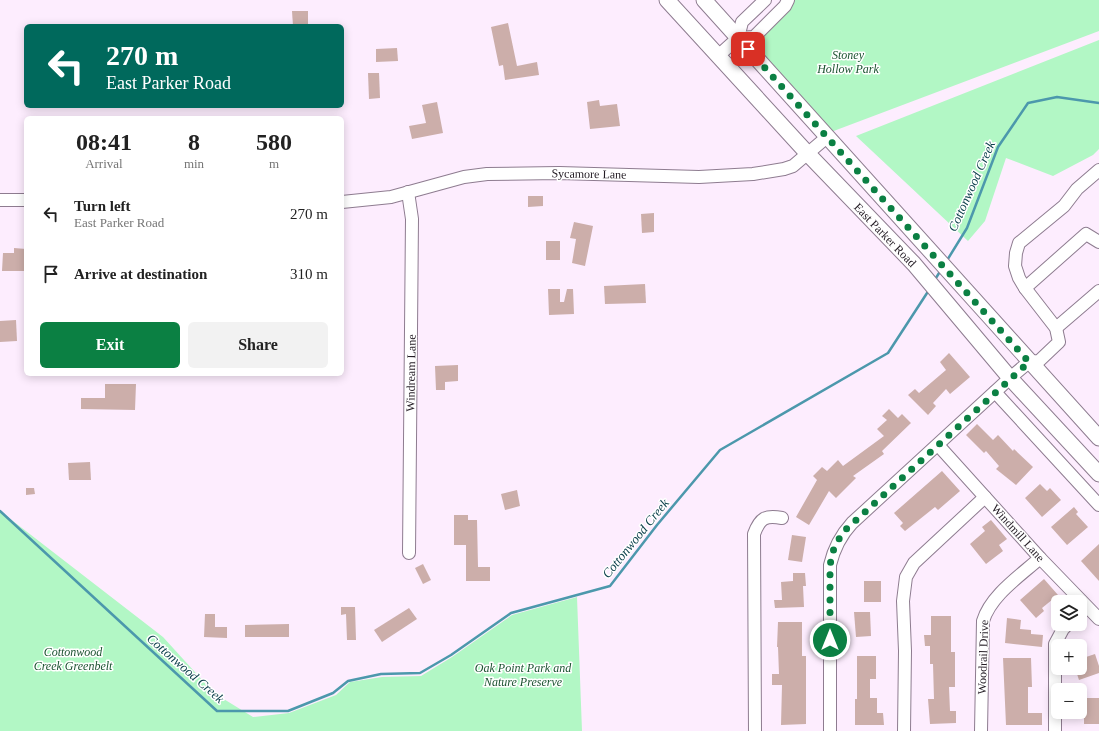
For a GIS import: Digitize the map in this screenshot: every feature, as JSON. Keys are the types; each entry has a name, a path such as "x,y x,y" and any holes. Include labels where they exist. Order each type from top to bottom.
{"main road":[{"name":"East Parker Road","path":"667,0 808,154 914,264 1010,378 1099,474"},
{"name":"East Parker Road","path":"704,0 1099,438"}],"street":[{"path":"718,56 738,38 742,22 765,0"},
{"path":"738,38 754,37 785,6 788,0"},
{"name":"Sycamore Lane","path":"344,202 381,199 464,177 487,174 553,173 705,176 746,174 789,168 827,137"},
{"path":"830,731 830,565 833,551 842,533 852,523 1010,378 1029,362 1039,361 1059,342 1056,328 1025,288 1015,266 1016,253 1019,243 1064,206 1077,189 1099,170"},
{"name":"Windream Lane","path":"408,192 412,219 409,553"},
{"path":"0,200 24,200"},
{"path":"1025,288 1086,234 1099,242"},
{"path":"1056,328 1099,291"},
{"path":"995,392 1099,505"},
{"name":"Windmill Lane","path":"938,445 1040,558 1071,595"},
{"path":"904,731 905,651 903,601 906,577 914,563 985,497"},
{"path":"755,731 754,534 758,522 764,518 772,516 782,518"},
{"name":"Woodrail Drive","path":"981,731 983,621 986,610 994,600 1040,558"},
{"name":"Windmill Lane","path":"1087,612 1099,619"},
{"path":"1055,731 1055,644 1062,631"}],"green space":[{"name":"Stoney Hollow Park","path":"795,0 1099,0 1099,31 831,132 753,45"},
{"path":"1099,40 1099,149 1093,155 1053,176 1006,158 985,221 968,241 856,136"},
{"path":"0,511 163,637 214,693 253,717 289,713 336,695 350,682 382,677 421,676 452,657 512,615 577,597 582,731 0,731"}],"building":[{"path":"292,11 308,11 308,24 293,24"},
{"path":"508,23 517,66 537,62 539,75 505,80 503,65 499,66 491,27"},
{"path":"397,48 398,61 376,62 376,49"},
{"path":"368,73 379,73 380,98 369,99"},
{"path":"599,100 600,106 617,104 620,126 590,129 587,102"},
{"path":"437,102 443,133 412,139 409,126 426,123 422,105"},
{"path":"528,196 543,196 543,206 528,207"},
{"path":"654,213 654,232 642,233 641,214"},
{"path":"574,222 593,226 585,266 572,263 576,239 570,238"},
{"path":"546,241 560,241 560,260 546,260"},
{"path":"14,248 24,249 24,271 2,271 3,253 14,253"},
{"path":"645,284 646,303 605,304 604,286"},
{"path":"548,289 560,289 560,302 564,302 567,289 573,289 574,314 549,315"},
{"path":"16,320 17,341 0,342 0,321"},
{"path":"949,353 970,377 950,394 946,389 933,403 936,406 928,415 908,395 915,389 919,393 946,370 940,362"},
{"path":"458,365 458,381 445,382 445,390 436,390 435,366"},
{"path":"105,384 136,384 135,410 81,409 81,398 105,398"},
{"path":"889,409 898,418 902,414 911,423 882,451 884,454 853,476 856,478 836,498 829,491 809,525 796,517 817,480 813,476 822,467 827,471 838,460 843,466 884,436 877,429 887,420 882,416"},
{"path":"977,424 993,440 998,435 1013,451 1014,449 1033,467 1016,485 996,469 999,466 986,451 984,453 966,435"},
{"path":"90,462 91,480 69,480 68,463"},
{"path":"942,471 960,491 938,510 935,507 905,531 900,526 903,523 894,513"},
{"path":"1040,484 1047,491 1050,488 1061,500 1042,517 1025,498"},
{"path":"26,488 34,488 35,494 26,495"},
{"path":"517,490 520,506 505,510 501,494"},
{"path":"1074,507 1078,512 1076,514 1088,527 1067,545 1051,527"},
{"path":"454,515 468,515 468,520 477,520 478,567 490,567 490,581 466,581 466,545 454,545"},
{"path":"991,520 1007,539 999,545 1003,551 986,564 970,544 985,531 982,527"},
{"path":"792,535 806,537 802,562 788,560"},
{"path":"1099,544 1099,581 1081,561"},
{"path":"423,564 431,580 423,584 415,568"},
{"path":"793,573 805,573 806,586 803,586 804,607 775,608 774,600 782,600 781,582 793,581"},
{"path":"1044,579 1058,595 1051,595 1051,601 1042,608 1044,611 1036,618 1020,600"},
{"path":"864,581 881,581 881,602 864,602"},
{"path":"341,607 355,607 356,640 347,640 346,614 341,615"},
{"path":"409,608 417,619 382,642 374,630"},
{"path":"854,612 870,612 871,636 856,637"},
{"path":"205,614 215,614 215,627 227,627 227,638 204,637"},
{"path":"931,616 951,616 951,652 955,652 955,687 949,687 950,711 956,711 956,723 930,724 928,699 934,699 933,664 930,664 930,646 925,646 924,635 931,635"},
{"path":"1007,618 1021,620 1020,629 1031,630 1031,634 1043,635 1042,647 1005,643"},
{"path":"778,622 802,622 802,656 806,656 806,724 781,725 782,685 772,685 772,674 779,674 777,647"},
{"path":"289,624 289,637 245,637 245,625"},
{"path":"1095,654 1099,666 1099,673 1079,680 1077,675 1087,675 1087,657"},
{"path":"857,656 876,656 876,679 870,679 870,698 877,698 877,713 883,713 884,725 855,725 855,699 857,699"},
{"path":"1003,658 1031,658 1032,687 1028,687 1028,713 1042,713 1042,725 1006,725"},
{"path":"1087,698 1099,698 1099,724 1084,724 1084,719 1087,719"}],"waterway":[{"name":"Cottonwood Creek","path":"946,262 967,228 998,147 1028,103 1057,97 1099,103"},
{"name":"Cottonwood Creek","path":"934,281 941,270"},
{"name":"Cottonwood Creek","path":"0,511 217,711 288,711 333,693 348,681 381,674 420,673 451,655 511,613 610,586 657,525 720,450 888,353 929,290"}],"route":[{"path":"748,49 923,242 1029,362 842,533 833,551 830,565 830,640"}],"park label":[{"name":"Cottonwood Creek Greenbelt","path":"73,659"},
{"name":"Oak Point Park and Nature Preserve","path":"523,675"}]}
